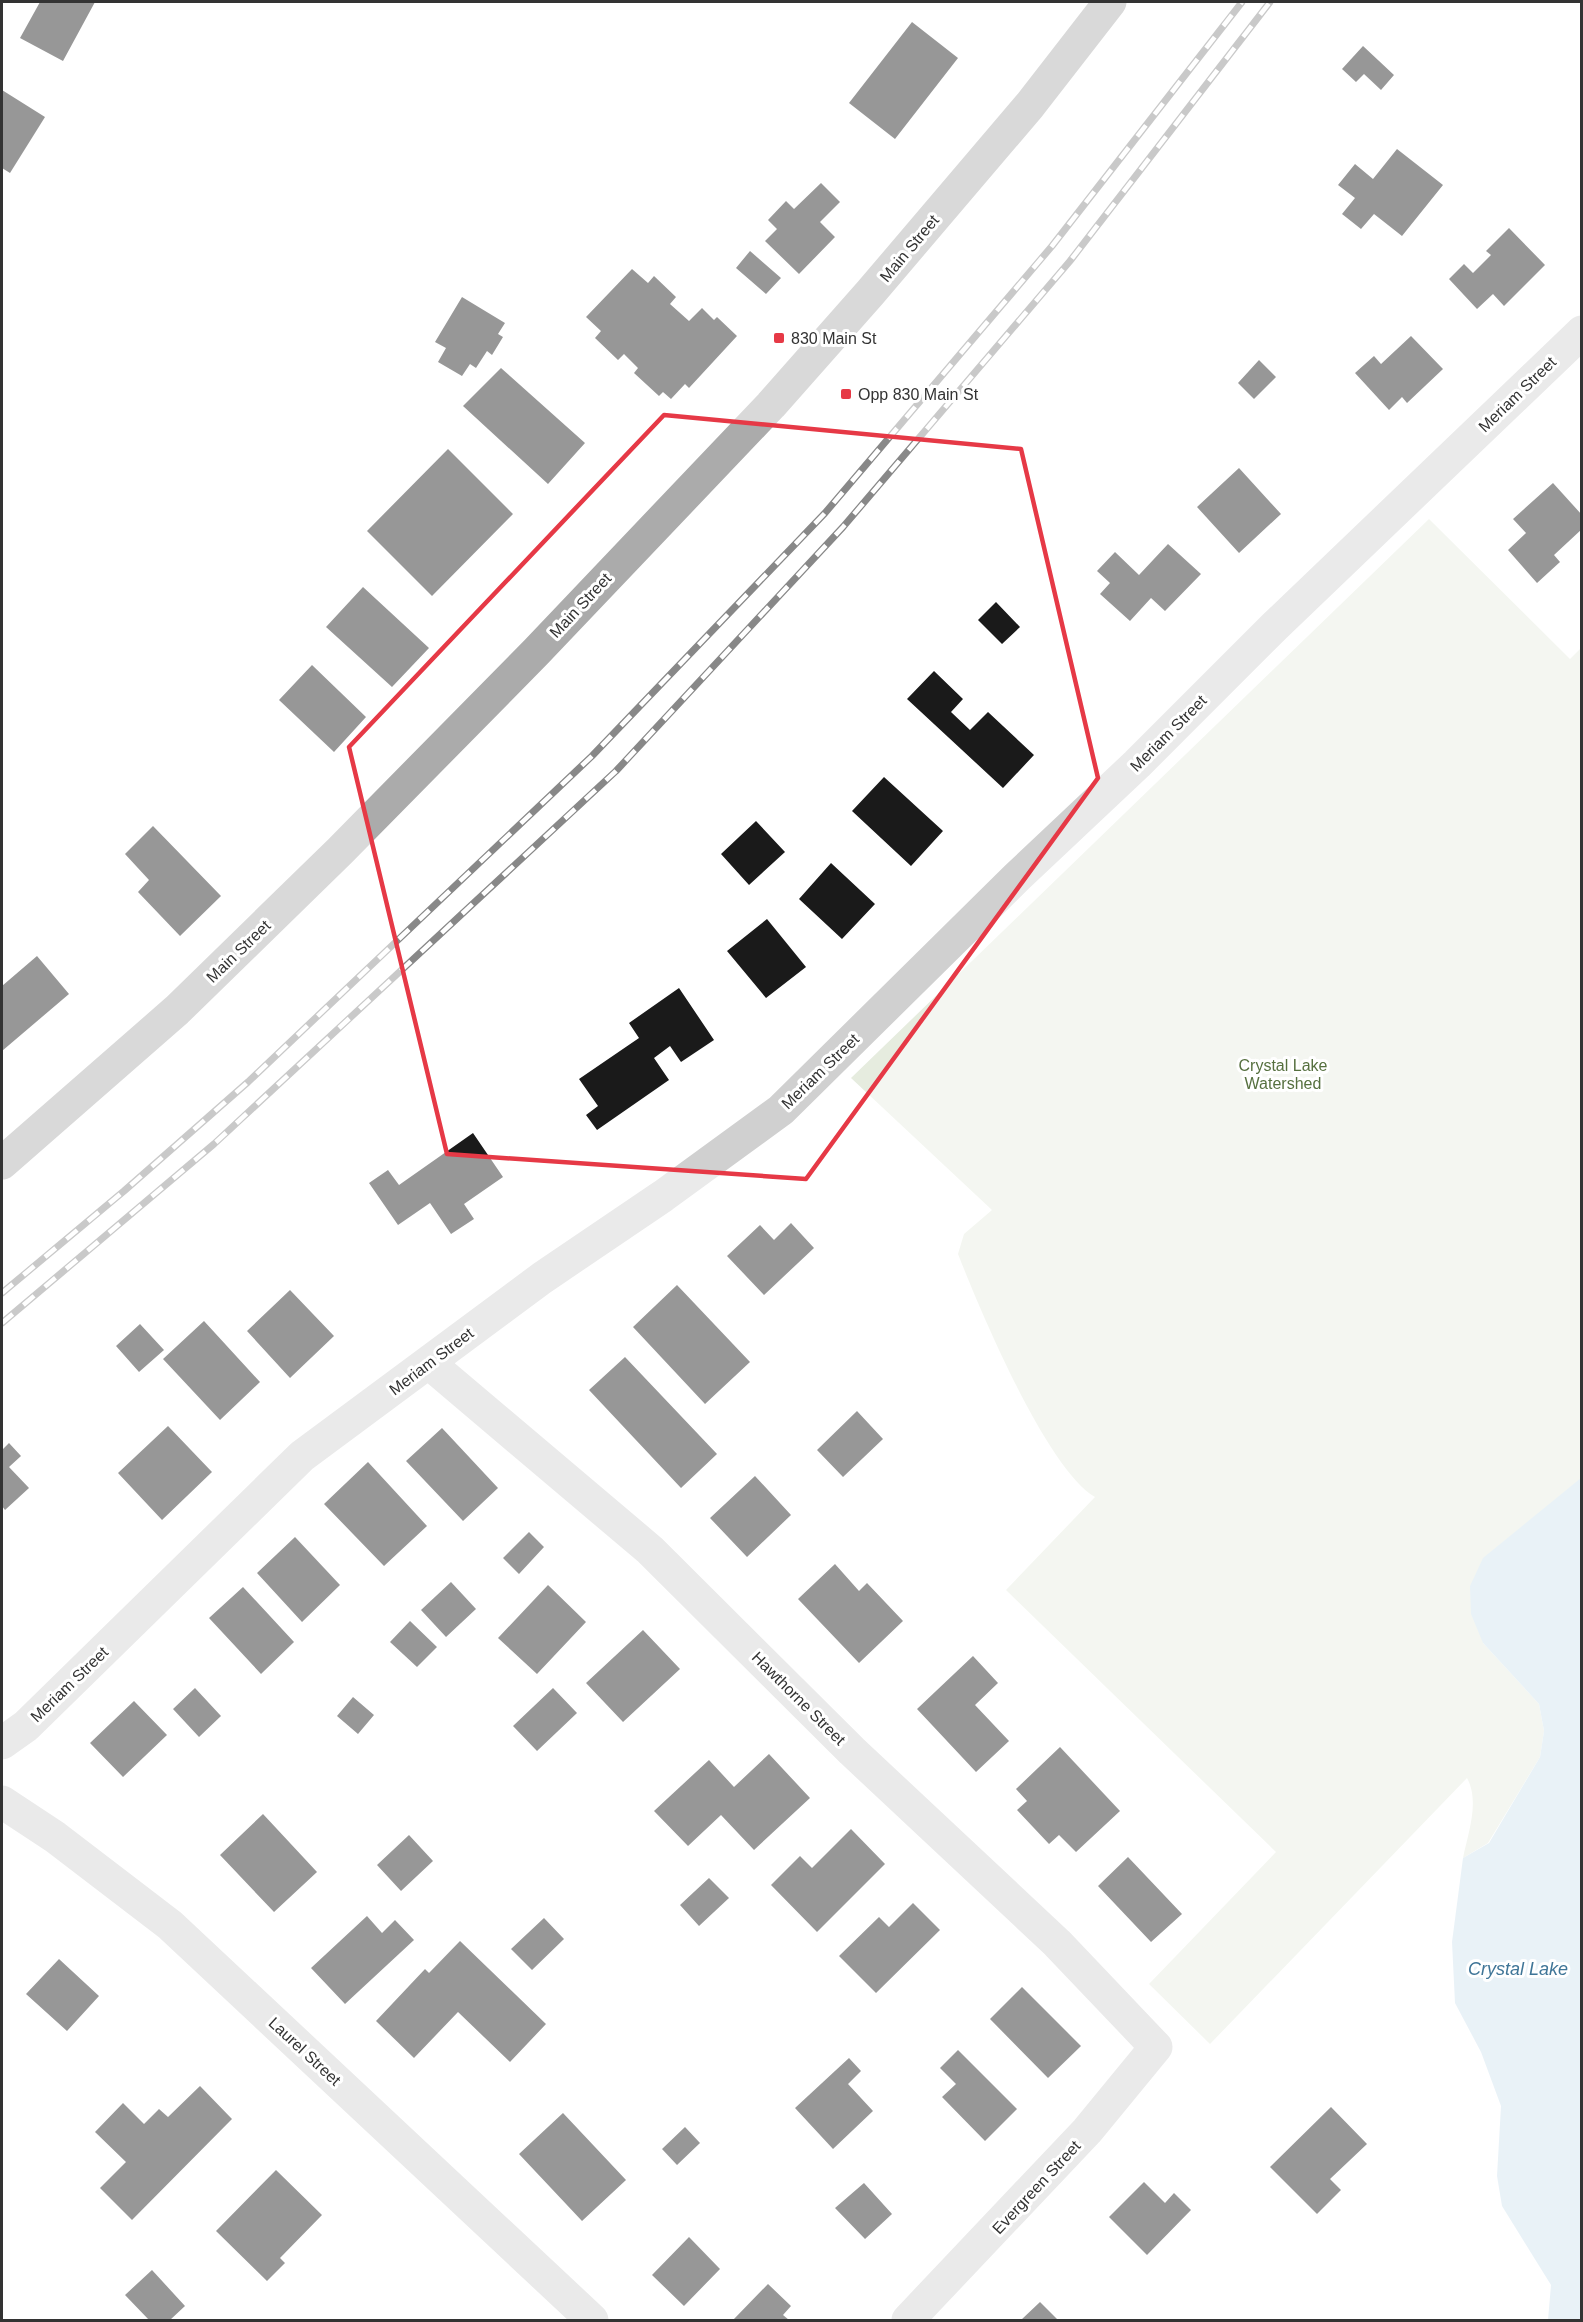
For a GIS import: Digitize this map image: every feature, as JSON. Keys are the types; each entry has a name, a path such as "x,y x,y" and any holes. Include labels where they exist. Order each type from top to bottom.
{"main road":[{"name":"Main Street","path":"2,1163 177,1010 340,851 536,652 771,405 870,293 1030,105 1110,2"}],"street":[{"name":"Meriam Street","path":"2,1743 26,1726 302,1456 542,1278 663,1196 781,1110 1017,877 1137,764 1275,626 1581,332"},
{"name":"Hawthorne Street","path":"429,1363 650,1550 852,1751 1057,1943 1156,2047"},
{"name":"Laurel Street","path":"2,1802 55,1837 170,1925 592,2320"},
{"name":"Evergreen Street","path":"908,2320 1071,2148 1156,2047"}],"highlighted area":[{"path":"664,415 1021,449 1098,778 806,1179 447,1154 349,747"}],"green space":[{"name":"Crystal Lake Watershed","path":"1429,519 1570,659 1581,648 1581,1480 1483,1643 1539,1704 1544,1731 1540,1757 1488,1843 1463,1858 1473,1807 1471,1787 1467,1778 1210,2044 1149,1984 1276,1852 1006,1590 1095,1497 1076,1481 1056,1455 1036,1422 998,1348 958,1254 964,1234 992,1210 851,1078"}],"water":[{"name":"Crystal Lake","path":"1581,1478 1582,2320 1548,2320 1551,2285 1502,2206 1497,2176 1501,2106 1481,2052 1455,2003 1452,1942 1463,1858 1489,1843 1540,1757 1544,1731 1539,1704 1483,1643 1471,1614 1470,1586 1483,1558"}],"building":[{"path":"40,2 95,2 63,61 20,38"},
{"path":"912,22 958,58 895,139 849,103"},
{"path":"1363,46 1394,75 1381,90 1364,74 1356,82 1342,69"},
{"path":"2,90 45,117 10,173 2,168"},
{"path":"1397,149 1443,185 1402,236 1374,214 1361,229 1342,214 1355,198 1338,185 1355,164 1373,179"},
{"path":"821,183 840,202 820,222 835,237 799,274 765,241 777,229 768,220 786,201 794,209"},
{"path":"1509,228 1545,265 1504,306 1493,294 1477,309 1449,279 1464,264 1473,273 1491,255 1486,251"},
{"path":"750,251 781,278 766,294 736,268"},
{"path":"632,269 648,283 654,276 676,297 670,304 689,321 702,308 714,320 717,317 737,336 689,388 685,384 671,399 663,392 659,396 634,373 638,368 624,354 618,360 595,338 601,331 586,317"},
{"path":"462,297 505,323 498,334 503,337 492,355 487,351 476,368 470,364 462,376 438,362 446,348 435,342"},
{"path":"1411,336 1443,369 1407,403 1402,397 1389,410 1355,373 1374,356 1381,364"},
{"path":"1259,360 1276,377 1254,399 1238,383"},
{"path":"501,368 585,443 548,484 463,406"},
{"path":"448,449 513,514 432,596 367,531"},
{"path":"1239,468 1281,514 1239,553 1197,507"},
{"path":"1553,483 1582,515 1582,529 1554,555 1560,562 1537,583 1508,550 1526,533 1513,519"},
{"path":"1168,544 1201,574 1165,611 1151,598 1130,621 1100,594 1110,583 1097,571 1115,552 1139,575"},
{"path":"363,587 429,648 392,687 326,627"},
{"path":"996,602 1020,627 1002,644 978,620"},
{"path":"312,665 366,717 334,752 279,700"},
{"path":"934,671 963,699 951,712 970,730 988,712 1034,755 1003,788 907,699"},
{"path":"884,777 943,831 911,866 852,811"},
{"path":"756,821 785,852 749,885 721,854"},
{"path":"153,826 221,896 180,936 138,892 149,880 125,854"},
{"path":"831,863 875,904 842,939 799,899"},
{"path":"767,919 806,967 766,998 727,951"},
{"path":"37,956 69,994 2,1051 2,986"},
{"path":"679,988 714,1040 681,1062 670,1046 654,1058 669,1080 597,1130 586,1115 598,1106 579,1079 639,1038 629,1023"},
{"path":"473,1133 503,1177 464,1204 474,1219 451,1234 430,1203 398,1225 369,1183 388,1170 399,1185"},
{"path":"791,1223 814,1248 764,1295 727,1256 760,1225 774,1240"},
{"path":"677,1285 750,1362 705,1404 633,1327"},
{"path":"290,1290 334,1336 290,1378 247,1331"},
{"path":"204,1321 260,1382 220,1420 163,1359"},
{"path":"140,1324 164,1350 139,1372 116,1346"},
{"path":"625,1357 717,1454 681,1488 589,1390"},
{"path":"857,1411 883,1439 843,1477 817,1450"},
{"path":"168,1426 212,1472 162,1520 118,1473"},
{"path":"442,1428 498,1488 463,1521 406,1461"},
{"path":"9,1443 21,1456 9,1467 29,1488 5,1510 2,1506 2,1450"},
{"path":"368,1462 427,1526 384,1566 324,1504"},
{"path":"755,1476 791,1515 747,1557 710,1518"},
{"path":"529,1532 544,1547 519,1574 503,1558"},
{"path":"295,1537 340,1585 302,1622 257,1573"},
{"path":"835,1564 859,1591 867,1583 903,1621 859,1663 798,1599"},
{"path":"451,1582 476,1609 446,1637 421,1610"},
{"path":"548,1585 586,1622 537,1674 498,1638"},
{"path":"243,1587 294,1642 261,1674 209,1618"},
{"path":"410,1621 437,1647 417,1667 390,1642"},
{"path":"643,1630 680,1669 623,1722 586,1683"},
{"path":"973,1656 998,1683 975,1705 1009,1741 976,1772 917,1709"},
{"path":"195,1688 221,1716 199,1737 173,1709"},
{"path":"553,1688 577,1713 537,1751 513,1726"},
{"path":"353,1697 374,1715 358,1734 337,1716"},
{"path":"134,1701 167,1735 123,1777 90,1743"},
{"path":"1060,1747 1120,1811 1076,1852 1059,1835 1049,1844 1017,1810 1027,1801 1016,1789"},
{"path":"769,1754 810,1798 754,1850 721,1815 688,1846 654,1811 709,1760 734,1787"},
{"path":"263,1814 317,1872 274,1912 220,1855"},
{"path":"851,1829 885,1864 817,1932 771,1885 800,1856 812,1868"},
{"path":"409,1835 433,1861 401,1891 377,1865"},
{"path":"1128,1857 1182,1914 1151,1942 1098,1886"},
{"path":"709,1878 729,1898 699,1926 680,1905"},
{"path":"913,1903 940,1930 876,1993 839,1956 879,1917 889,1927"},
{"path":"367,1916 382,1933 395,1920 414,1940 345,2004 311,1968"},
{"path":"544,1918 564,1939 532,1970 511,1949"},
{"path":"460,1941 546,2024 510,2062 458,2012 414,2058 376,2021 425,1969 429,1973"},
{"path":"59,1959 99,1996 67,2031 26,1994"},
{"path":"1022,1987 1081,2046 1048,2078 990,2019"},
{"path":"958,2050 1017,2109 985,2141 942,2097 956,2084 940,2068"},
{"path":"849,2058 861,2071 848,2084 873,2111 833,2149 795,2108"},
{"path":"200,2086 232,2119 132,2220 100,2188 126,2162 95,2132 123,2103 144,2124 159,2109 168,2117"},
{"path":"1331,2107 1367,2144 1330,2179 1341,2190 1317,2214 1270,2167"},
{"path":"563,2113 626,2180 582,2221 519,2154"},
{"path":"685,2127 700,2143 677,2165 662,2149"},
{"path":"276,2170 322,2215 280,2258 285,2263 267,2281 216,2231"},
{"path":"1144,2182 1165,2203 1174,2193 1191,2210 1147,2255 1109,2217"},
{"path":"864,2183 892,2214 865,2239 835,2208"},
{"path":"689,2237 720,2269 684,2306 652,2275"},
{"path":"152,2270 185,2306 170,2320 149,2320 125,2295"},
{"path":"768,2284 791,2306 783,2315 789,2320 733,2320"},
{"path":"1040,2302 1058,2320 1021,2320"}],"railway":[{"path":"2,1293 124,1191 248,1082 592,756 825,513 1052,246 1242,2"},
{"path":"2,1323 214,1144 616,771 843,527 1070,261 1270,2"}],"place":[{"name":"830 Main St","path":"779,338"},
{"name":"Opp 830 Main St","path":"846,394"}]}
